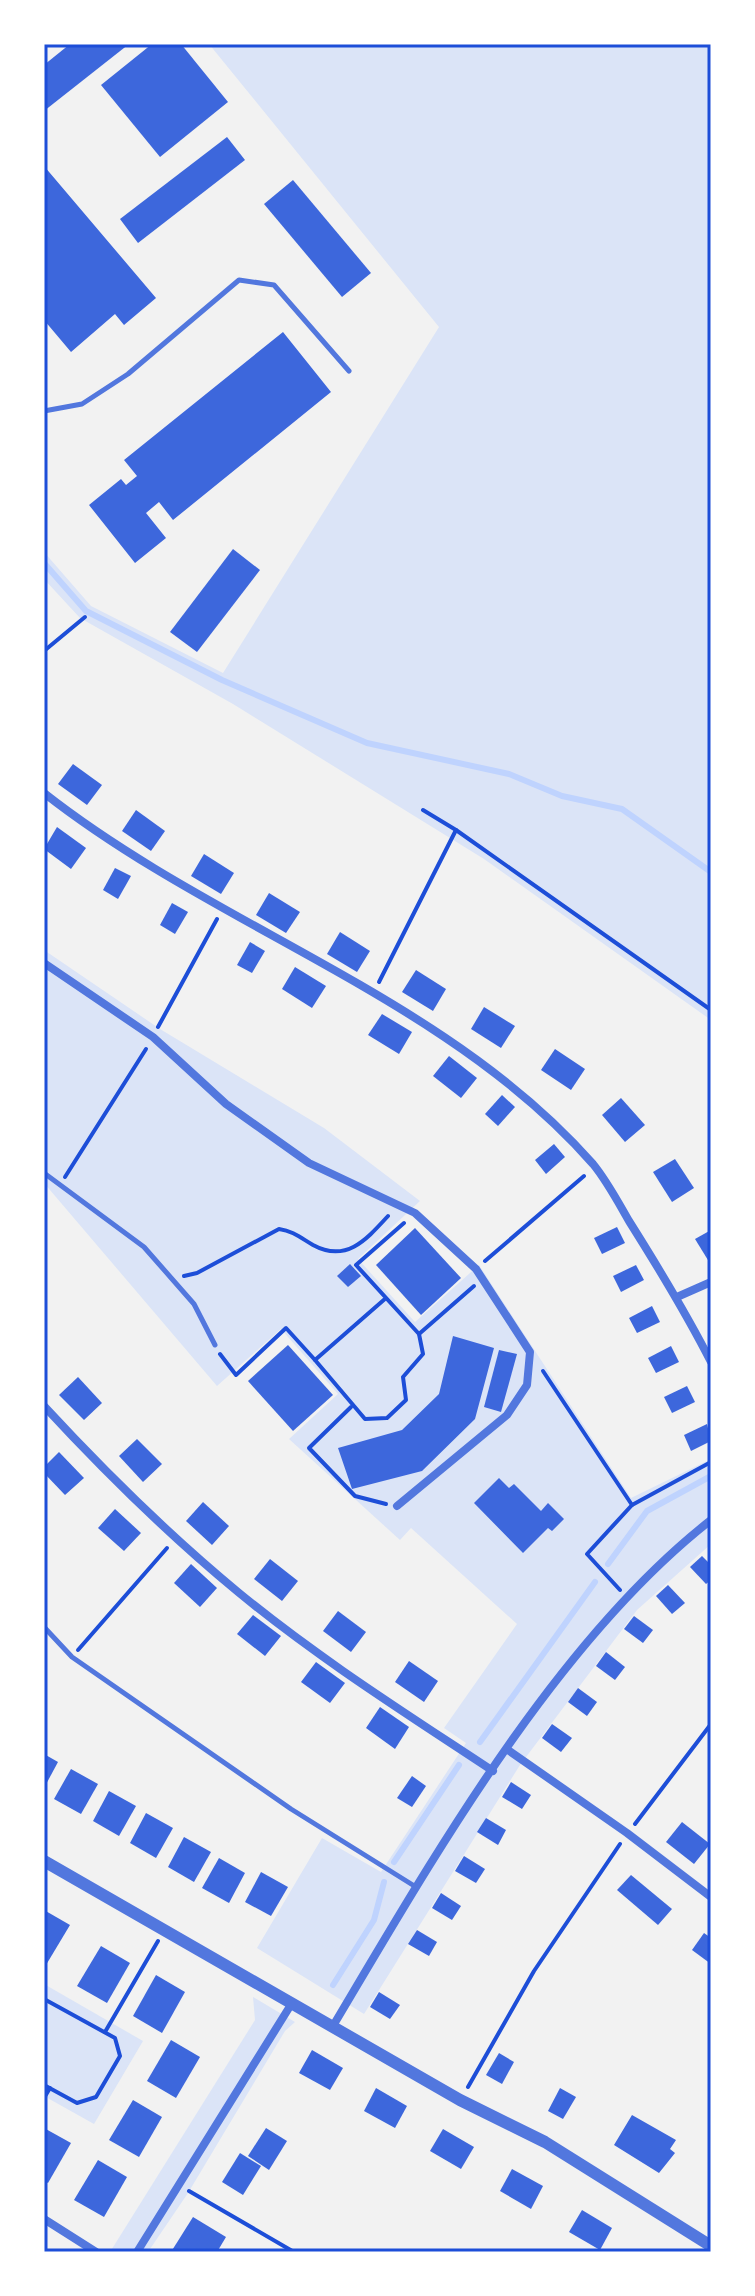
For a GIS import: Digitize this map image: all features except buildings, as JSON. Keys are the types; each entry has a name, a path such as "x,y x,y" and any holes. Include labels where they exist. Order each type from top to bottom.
{"street":[{"path":"44,793 92,830 222,910 450,1038 521,1092 595,1166 677,1297 711,1362"},
{"path":"44,963 153,1037 226,1104 309,1163 415,1213 476,1269 530,1352 527,1385 507,1415 397,1506"},
{"path":"677,1297 711,1282"},
{"path":"44,1406 110,1478 238,1593 339,1667 493,1771"},
{"path":"333,2026 417,1887 493,1771 564,1671 626,1597 711,1520"},
{"path":"508,1750 627,1833 711,1897"},
{"path":"44,1861 460,2100 545,2142 711,2246"},
{"path":"137,2252 292,2003"},
{"path":"44,2219 96,2252"}],"lane":[{"path":"44,411 82,404 128,374 239,280 274,285 349,371"},
{"path":"44,1173 144,1247 194,1304 215,1345"},
{"path":"44,1627 72,1657 291,1809 417,1887"}],"path":[{"path":"44,651 85,617"},
{"path":"423,810 711,1010"},
{"path":"372,995 456,830"},
{"path":"59,1187 153,1037 222,910"},
{"path":"476,1269 595,1166"},
{"path":"172,1279 197,1273 279,1229 291,1231 329,1253 343,1252 370,1233 397,1205"},
{"path":"215,1345 236,1375 286,1328 351,1407 365,1419 387,1418 406,1400 403,1377 423,1354 419,1334 356,1265 415,1213"},
{"path":"419,1334 482,1279"},
{"path":"315,1360 386,1298"},
{"path":"530,1352 632,1505"},
{"path":"351,1407 309,1448 355,1496 397,1506"},
{"path":"626,1597 587,1554 632,1505 711,1462"},
{"path":"72,1657 176,1537"},
{"path":"460,2100 534,1971 627,1833 711,1724"},
{"path":"105,2032 165,1929"},
{"path":"44,1999 115,2038 120,2056 96,2097 77,2103 44,2085"},
{"path":"44,2098 50,2088"},
{"path":"180,2185 294,2252"}],"shaded area":[{"path":"209,44 711,44 711,1020 484,859 233,704 80,618 44,579 44,552 91,606 223,673 439,327"},
{"path":"44,950 160,1029 324,1128 420,1201 358,1259 415,1322 479,1265 631,1498 711,1459 711,1544 637,1610 520,1765 364,2014 257,1948 322,1838 381,1872 466,1743 444,1728 517,1624 411,1528 400,1540 289,1439 338,1394 281,1329 217,1386 44,1183"},
{"path":"44,1984 143,2041 94,2124 44,2096"},
{"path":"253,1997 295,2022 285,2031 188,2193 148,2252 110,2252 255,2020"}],"waterway":[{"path":"44,563 86,611 222,680 367,743 509,774 562,796 622,809 711,872"},
{"path":"608,1564 647,1511 711,1476"},
{"path":"480,1742 595,1582"},
{"path":"394,1862 459,1765"},
{"path":"333,1985 374,1920 384,1882"}]}
